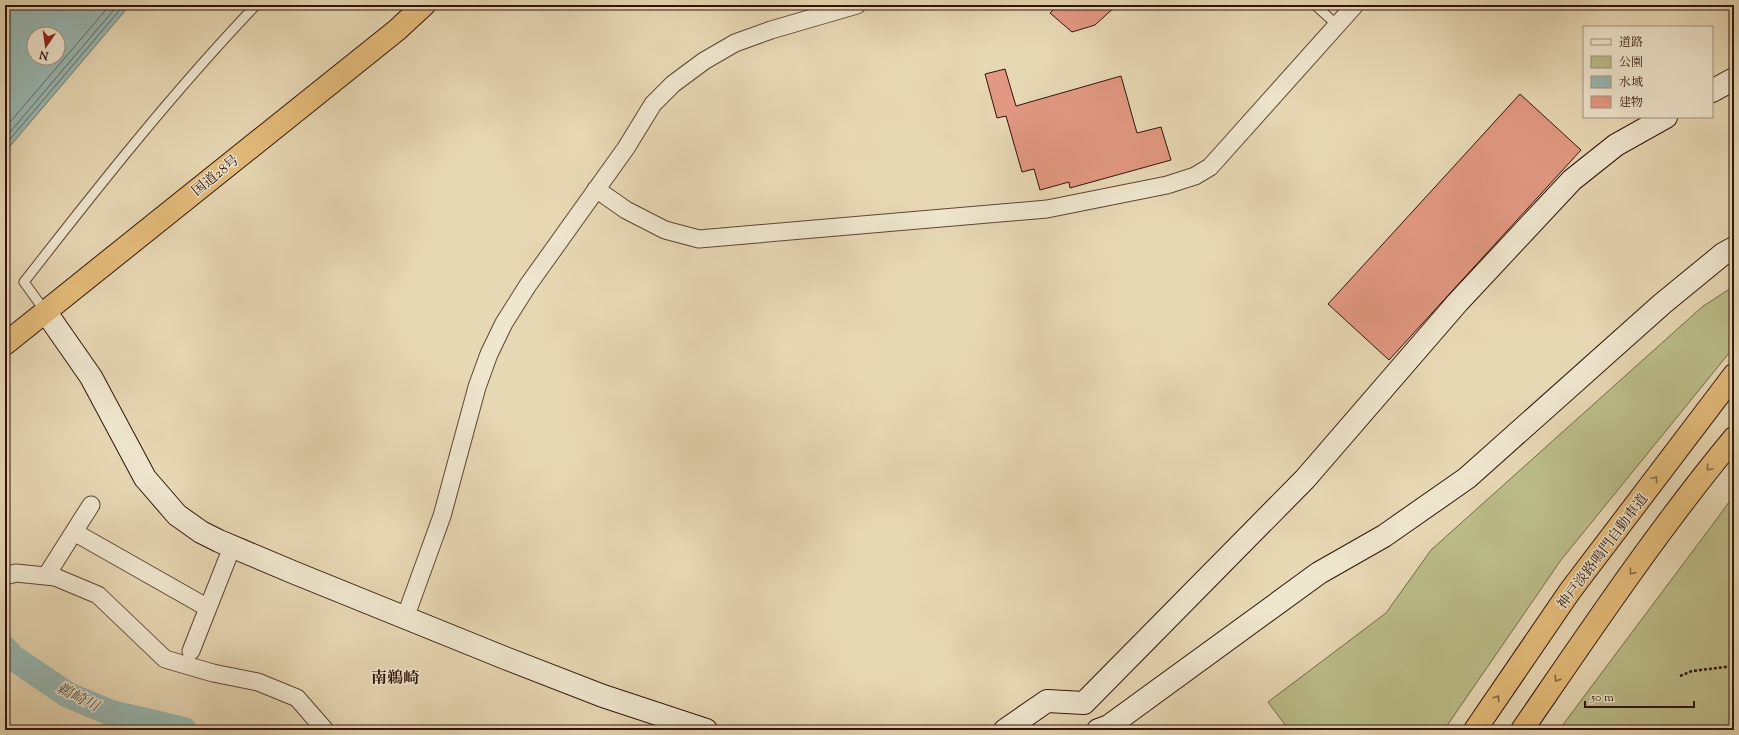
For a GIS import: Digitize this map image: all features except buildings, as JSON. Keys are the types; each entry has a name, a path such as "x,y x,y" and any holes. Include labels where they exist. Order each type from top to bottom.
{"highway":[{"name":"国道28号","path":"5,344 397,30 424,5"},
{"name":"神戸淡路鳴門自動車道","path":"1475,730 1570,591 1734,375"},
{"path":"1522,730 1601,614 1703,476 1734,438"}],"street":[{"path":"404,618 442,516 477,387 489,354 504,323 528,285 626,148 653,104 673,84 704,61 735,43 771,30 857,5"},
{"path":"596,189 626,210 665,230 699,239 1048,209 1167,185 1195,176 1210,167 1355,5"},
{"path":"1713,90 1734,79"},
{"path":"1005,730 1047,701 1084,703 1305,479 1458,302 1572,180 1616,145 1664,118"},
{"path":"1098,730 1109,726 1319,572 1384,536 1467,478 1662,304 1723,254 1734,248"},
{"path":"45,311 91,377 145,478 177,515 201,532 232,547 404,618 603,696 706,730"},
{"path":"46,576 91,505"},
{"path":"74,532 208,608"},
{"path":"191,651 232,547"},
{"path":"5,576 16,573 55,577 98,596 165,659 212,673 258,682 297,698 324,730"}],"lane":[{"path":"45,311 24,282 117,163 224,38 256,5"},
{"path":"1315,5 1337,24"}],"path":[{"path":"1680,676 1692,671 1734,666"}],"green space":[{"path":"1734,286 1734,347 1561,560 1444,730 1289,730 1268,702 1386,613 1431,550 1702,307"},
{"path":"1734,495 1734,730 1559,730 1719,516"}],"water":[{"path":"5,5 130,5 5,152"}],"waterway":[{"name":"鵜崎川","path":"5,649 12,657 68,695 111,713 184,730"}],"district":[{"name":"南鵜崎","path":"395,677"}]}
